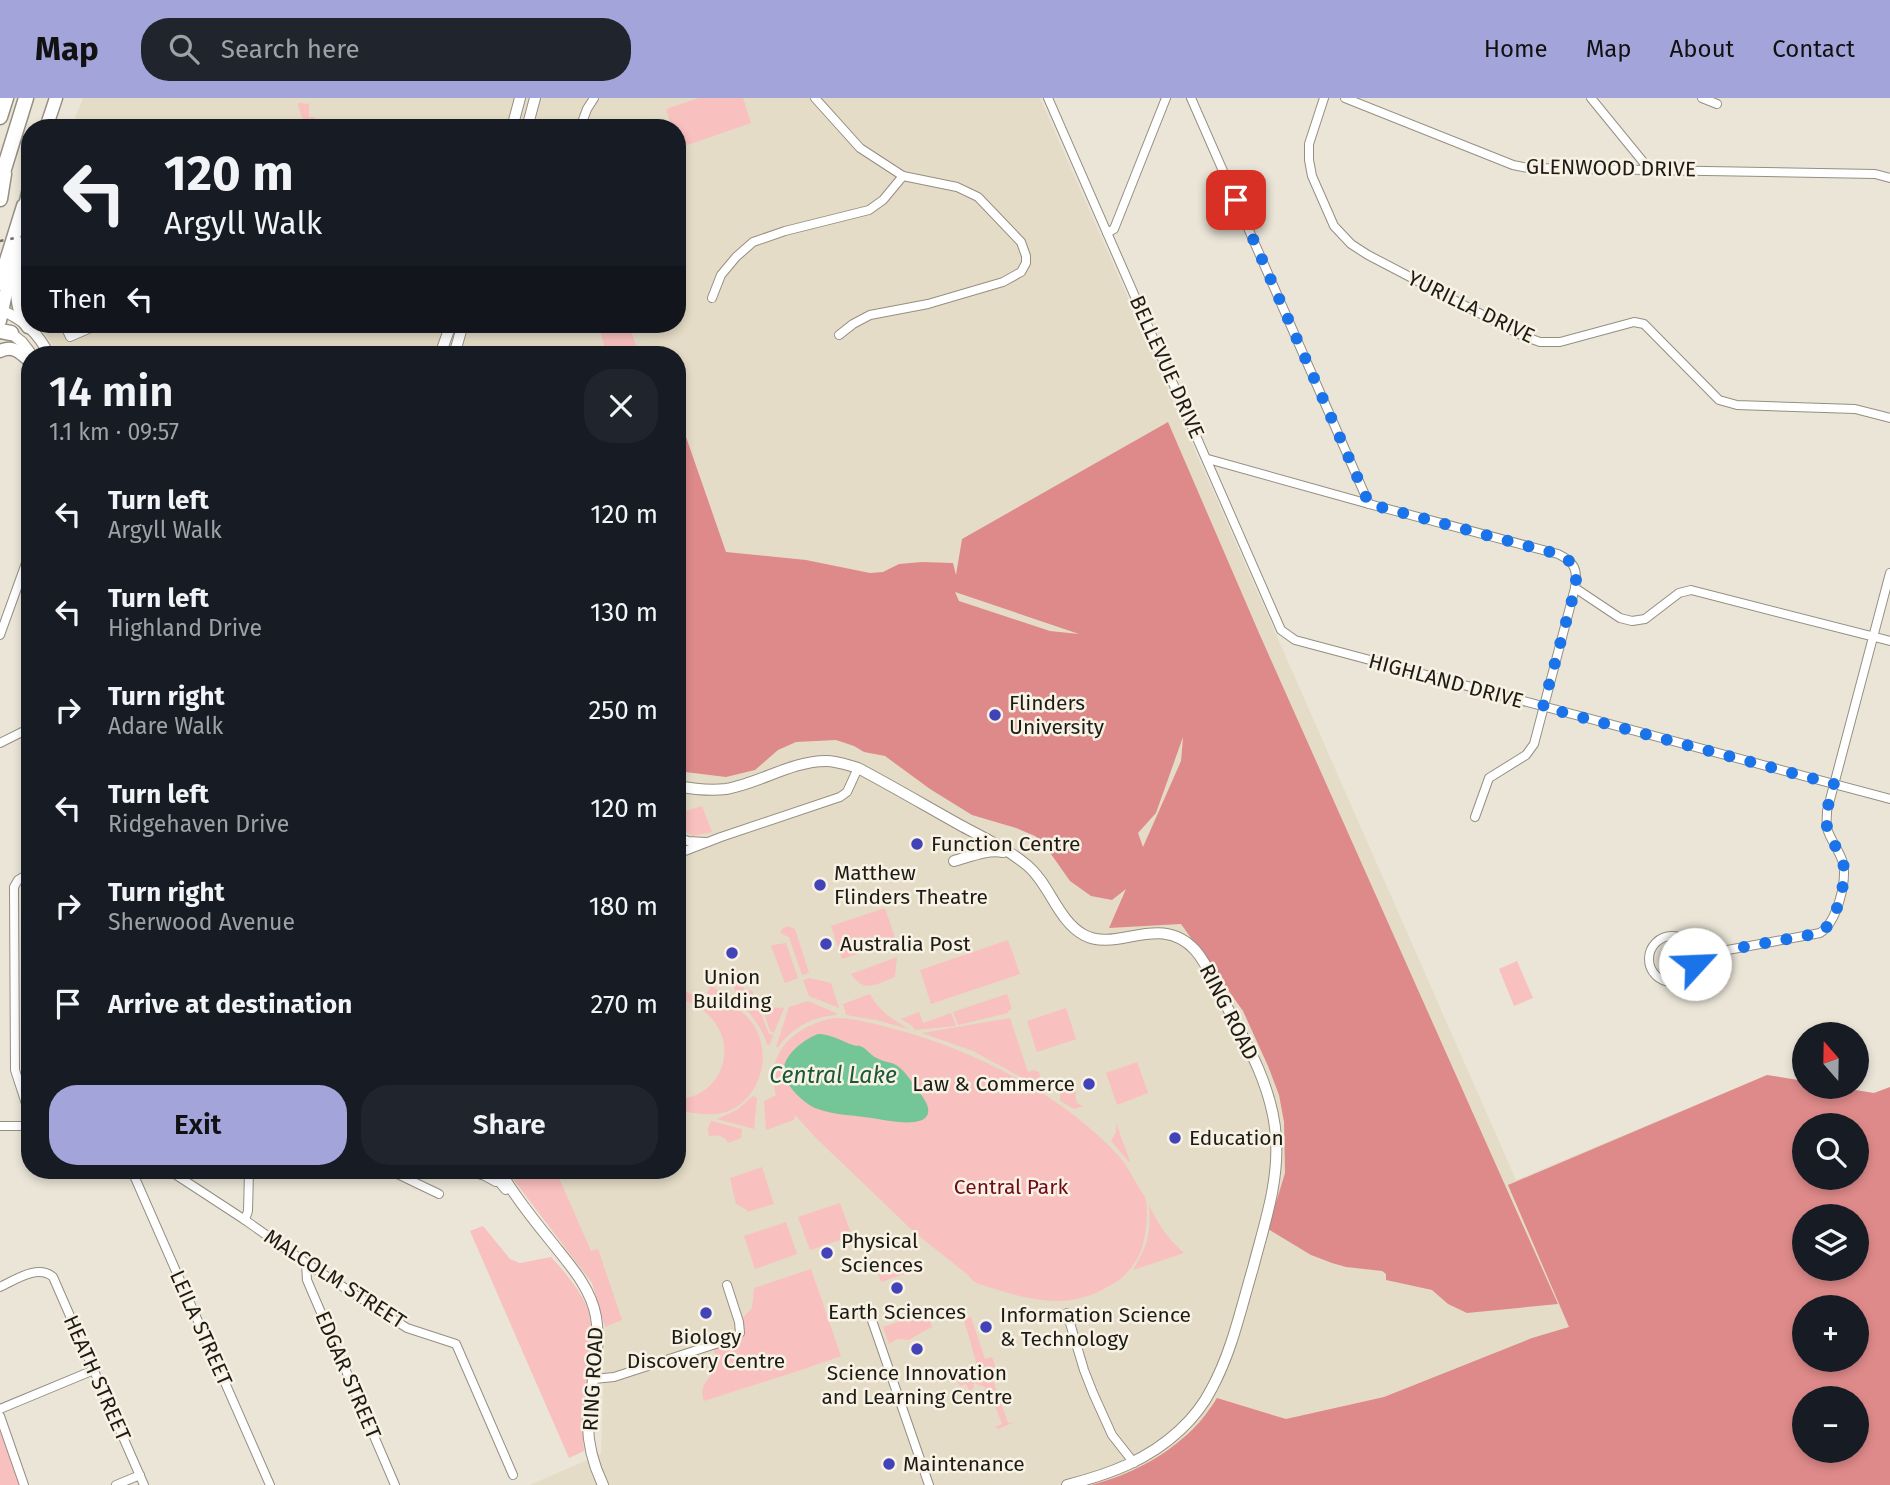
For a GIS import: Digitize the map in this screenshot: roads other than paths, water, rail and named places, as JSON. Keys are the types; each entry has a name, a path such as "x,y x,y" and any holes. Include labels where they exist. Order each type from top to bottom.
{"highway":[{"path":"0,117 6,98"},
{"path":"0,182 26,98"},
{"path":"49,119 55,98"},
{"path":"0,199 6,163"},
{"path":"0,283 21,216"},
{"path":"2,322 21,222"},
{"path":"21,239 17,282 21,313"},
{"path":"0,351 13,349 21,355"}],"street":[{"path":"514,119 520,98"},
{"path":"530,119 536,98"},
{"path":"583,119 594,98"},
{"path":"815,98 860,148 903,176 957,187 978,197 1021,242 1026,256 1021,272 1003,282 929,304 870,315 839,335"},
{"name":"BELLEVUE DRIVE","path":"1048,98 1281,630 1287,635"},
{"path":"1107,233 1114,229 1166,98"},
{"path":"1191,98 1369,504"},
{"name":"YURILLA DRIVE","path":"1324,98 1309,144 1312,176 1334,226 1351,244 1368,255 1522,336 1539,342 1560,342 1634,322 1644,324 1720,401 1737,405 1855,409 1890,418"},
{"name":"GLENWOOD DRIVE","path":"1345,98 1513,165 1528,168 1875,174 1890,178"},
{"path":"1591,98 1649,169"},
{"path":"1702,98 1717,104"},
{"path":"712,298 721,275 753,242 869,210 883,200 903,176"},
{"path":"2,322 21,321"},
{"path":"2,322 25,346"},
{"path":"1208,459 1569,559 1577,577 1575,589 1534,744 1526,755 1489,778 1475,817"},
{"path":"0,635 4,613 21,573"},
{"path":"1695,956 1820,933 1827,929 1836,913 1844,877 1843,862 1827,829 1827,811 1890,573"},
{"path":"1575,589 1620,618 1632,621 1645,619 1678,593 1690,590 1890,641"},
{"name":"HIGHLAND DRIVE","path":"1287,635 1295,640 1890,799"},
{"path":"0,743 21,732"},
{"name":"RING ROAD","path":"686,787 723,789 824,761 858,768 1011,854 1033,871 1070,923 1086,936 1103,939 1157,933 1175,937 1194,949 1203,962 1264,1082 1274,1120 1277,1158 1269,1208 1238,1320 1220,1371 1203,1403 1188,1422 1150,1455 1111,1472 1068,1485"},
{"path":"686,850 840,797 847,792 858,768"},
{"path":"686,840 706,842"},
{"path":"954,861 996,851 1011,854"},
{"path":"21,878 14,887 14,900 15,1070 21,1088"},
{"path":"1668,936 1682,938 1689,943 1695,956 1695,964 1687,977 1672,983 1657,978 1649,965 1650,950 1660,939 1668,936"},
{"path":"0,1126 21,1126"},
{"name":"LEILA STREET","path":"136,1179 270,1485"},
{"name":"MALCOLM STREET","path":"182,1179 407,1328 456,1344 513,1475"},
{"path":"245,1220 248,1211 248,1179"},
{"path":"408,1179 439,1194"},
{"name":"RING ROAD","path":"503,1179 579,1277 594,1307 598,1331 588,1415 589,1439 603,1485"},
{"name":"EDGAR STREET","path":"306,1263 307,1280 395,1485"},
{"name":"HEATH STREET","path":"0,1287 39,1271 48,1273 56,1283 144,1485"},
{"path":"594,1380 614,1377 733,1338 740,1333 739,1322 727,1285"},
{"path":"868,1310 929,1485"},
{"path":"1067,1313 1093,1393 1112,1435 1134,1463"},
{"path":"0,1409 94,1370"},
{"path":"0,1416 24,1485"},
{"path":"116,1485 139,1475"}],"water":[{"name":"Central Lake","path":"818,1034 860,1046 876,1058 898,1066 925,1100 928,1113 925,1118 906,1122 830,1113 804,1101 786,1079 784,1067 797,1047"}],"railway":[{"path":"0,241 21,237"}],"place":[{"name":"Flinders University","path":"995,715"},
{"name":"Function Centre","path":"917,844"},
{"name":"Matthew Flinders Theatre","path":"820,885"},
{"name":"Australia Post","path":"826,944"},
{"name":"Union Building","path":"732,953"},
{"name":"Law & Commerce","path":"1089,1084"},
{"name":"Education","path":"1175,1138"},
{"name":"Physical Sciences","path":"827,1253"},
{"name":"Earth Sciences","path":"897,1288"},
{"name":"Biology Discovery Centre","path":"706,1313"},
{"name":"Information Science & Technology","path":"986,1327"},
{"name":"Science Innovation and Learning Centre","path":"917,1349"},
{"name":"Maintenance","path":"889,1464"}],"park label":[{"name":"Central Park","path":"1011,1187"}]}
